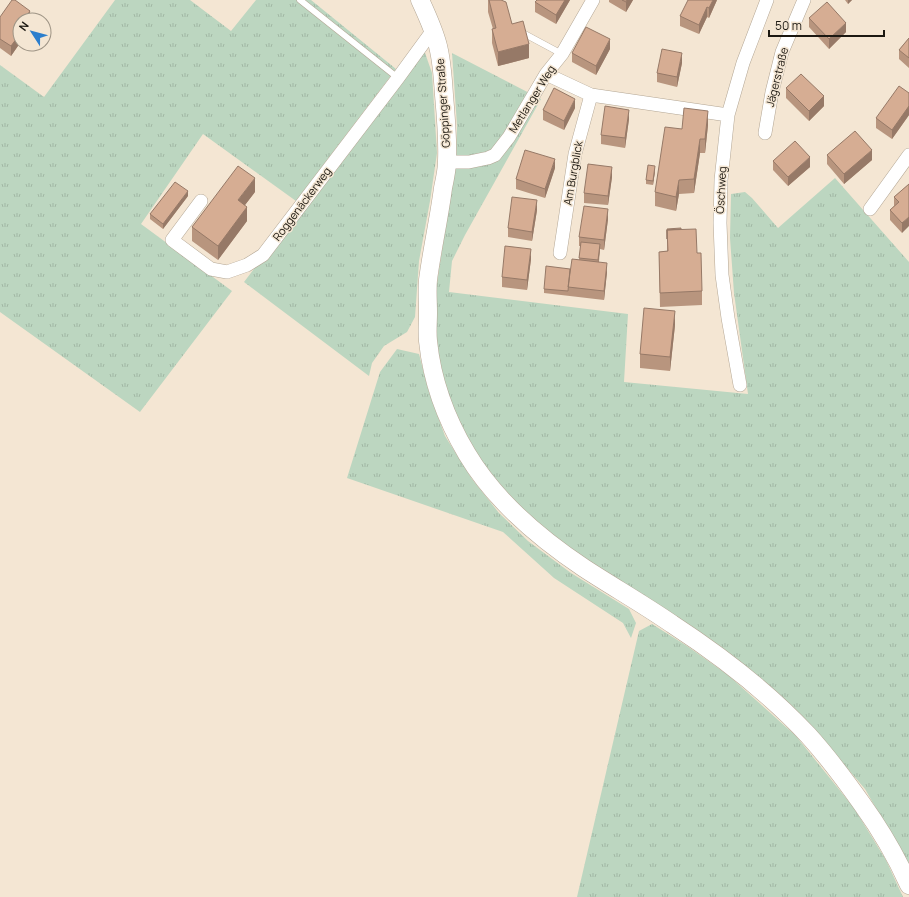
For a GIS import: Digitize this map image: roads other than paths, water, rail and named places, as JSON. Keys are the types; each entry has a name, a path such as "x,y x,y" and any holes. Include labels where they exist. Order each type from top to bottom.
{"main road":[{"name":"Göppinger Straße","path":"420,0 439,48 446,112 447,162 428,283 428,339 432,369 439,395 452,428 469,457 489,484 526,524 557,549 710,649 749,680 808,735 839,771 873,820 909,885"}],"street":[{"name":"Metlanger Weg","path":"447,162 469,162 495,155 509,137 546,74 562,54 593,0"},
{"name":"Öschweg","path":"740,385 722,275 720,223 721,180 728,115 743,63 767,0"},
{"name":"Jägerstraße","path":"765,133 772,92 782,52 804,0"},
{"name":"Roggenäckerweg","path":"201,201 172,240 211,269 227,272 247,265 263,255 433,30"},
{"path":"546,74 591,95 728,115"},
{"name":"Am Burgblick","path":"560,253 575,154 591,95"},
{"path":"870,210 909,155"}],"lane":[{"path":"300,0 398,78"},
{"path":"517,30 562,54"}]}
